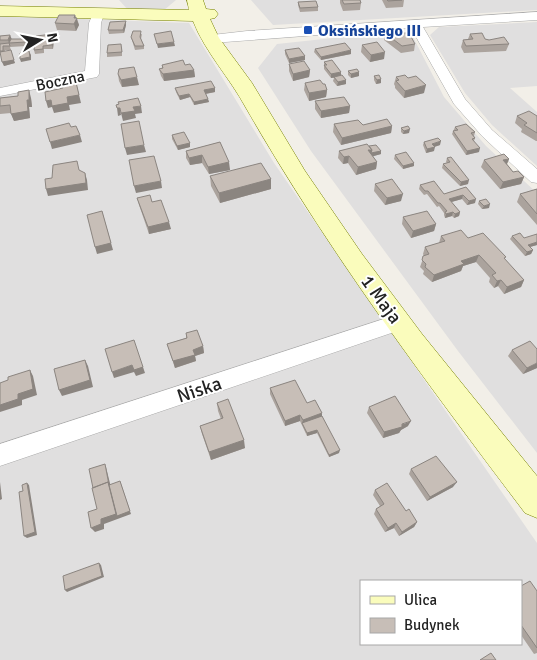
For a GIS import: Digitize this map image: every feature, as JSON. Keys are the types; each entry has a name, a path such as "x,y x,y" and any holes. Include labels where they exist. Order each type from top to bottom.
{"main road":[{"path":"0,11 98,14 201,7"},
{"name":"1 Maja","path":"201,7 217,38 228,66 243,85 297,176 333,231 399,322 537,502"}],"street":[{"name":"Boczna","path":"0,92 92,74 95,23 98,14"},
{"path":"217,38 537,16"},
{"path":"414,23 459,101 487,133 537,178"},
{"name":"Niska","path":"0,455 399,322"}],"shaded area":[{"path":"119,0 176,0 163,11 129,11"},
{"path":"251,0 537,0 537,10 273,25"},
{"path":"0,16 189,23 274,163 537,543 537,660 0,660"},
{"path":"537,22 537,86 510,88 537,112 537,166 492,125 465,93 430,35 439,27"},
{"path":"398,31 413,37 444,97 486,146 537,193 537,453 458,351 311,151 258,68 277,44"}],"building":[{"path":"342,0 360,0 361,3 344,4"},
{"path":"316,1 318,7 300,8 298,2"},
{"path":"59,15 75,15 74,18 77,18 74,24 55,23"},
{"path":"126,21 123,30 108,30 110,22"},
{"path":"133,31 141,31 140,37 144,46 135,46 131,37"},
{"path":"171,31 174,42 157,44 154,34"},
{"path":"385,33 409,33 415,44 402,46"},
{"path":"482,33 485,39 489,40 504,37 509,44 466,46 463,40 473,39 470,34"},
{"path":"53,34 52,45 34,50 36,36"},
{"path":"10,35 8,40 0,40 0,36"},
{"path":"11,39 26,39 26,42 9,43"},
{"path":"377,42 385,52 371,55 362,45"},
{"path":"9,43 10,46 3,46 3,51 0,51 0,44"},
{"path":"345,43 351,50 321,57 315,49"},
{"path":"121,44 122,52 107,53 108,45"},
{"path":"299,48 305,56 289,59 285,50"},
{"path":"11,50 14,60 2,62 0,52"},
{"path":"29,51 30,57 20,59 20,53"},
{"path":"183,60 185,65 190,64 194,70 163,74 159,69 163,68 162,65"},
{"path":"332,60 341,72 331,74 324,65 327,65 324,62"},
{"path":"304,61 310,70 293,74 289,64"},
{"path":"134,67 137,77 121,80 118,74 119,69"},
{"path":"357,69 359,72 351,74 348,71"},
{"path":"342,75 346,80 338,82 334,77"},
{"path":"379,75 381,79 377,80 374,76"},
{"path":"405,75 408,78 416,76 426,85 405,91 396,81 399,80 396,77"},
{"path":"75,78 79,95 67,97 68,103 52,106 51,100 46,101 45,92 63,88 62,80"},
{"path":"320,80 325,84 327,90 309,93 305,83"},
{"path":"211,81 215,88 204,90 208,99 194,102 189,94 179,96 175,88"},
{"path":"29,90 29,100 27,100 28,111 11,114 10,105 0,106 0,98 18,96 18,92"},
{"path":"344,97 350,106 321,111 315,101"},
{"path":"138,98 141,106 133,107 135,111 121,113 120,108 117,108 118,102"},
{"path":"529,111 537,116 537,133 524,125 527,123 517,116"},
{"path":"387,119 392,126 342,138 334,124 358,120 363,125"},
{"path":"139,121 144,145 125,148 121,124"},
{"path":"69,123 71,127 76,126 80,135 50,142 46,129"},
{"path":"466,124 475,132 471,133 475,138 472,139 480,148 467,151 453,131 458,130 455,127"},
{"path":"408,126 410,129 404,131 401,128"},
{"path":"184,132 190,143 177,146 172,135"},
{"path":"438,138 441,141 432,144 435,147 427,149 424,142"},
{"path":"220,142 229,162 208,167 202,155 189,158 186,151"},
{"path":"367,144 372,150 368,150 377,162 358,167 349,156 344,157 339,151"},
{"path":"376,145 381,151 371,153 372,150 369,146"},
{"path":"406,152 414,163 403,166 395,155"},
{"path":"504,154 509,159 503,160 513,172 518,171 524,177 503,182 484,160"},
{"path":"154,156 161,181 134,186 129,160"},
{"path":"451,157 469,180 461,182 443,164 450,162 447,158"},
{"path":"77,161 79,170 85,173 86,183 46,189 45,179 52,178 53,165"},
{"path":"261,163 271,179 219,193 210,176"},
{"path":"392,179 403,194 387,198 375,184"},
{"path":"434,181 444,194 466,187 476,199 469,201 463,195 449,199 460,212 446,214 445,212 447,211 440,203 420,185"},
{"path":"537,189 537,214 520,194"},
{"path":"150,195 152,202 161,200 169,222 148,227 137,198"},
{"path":"486,199 490,204 484,206 479,201"},
{"path":"102,211 111,243 95,247 87,215"},
{"path":"427,211 436,224 413,231 403,217"},
{"path":"461,230 468,238 483,233 506,257 504,258 524,280 507,287 501,280 497,281 492,275 496,273 479,255 461,261 464,264 434,275 425,267 426,264 422,260 423,256 429,254 425,247 445,241 441,236"},
{"path":"520,233 524,238 537,234 537,242 528,245 533,250 527,252 512,236"},
{"path":"197,330 203,346 193,350 195,355 173,361 167,344 187,338 186,333"},
{"path":"134,340 143,367 134,370 132,365 112,372 105,349"},
{"path":"530,341 537,349 537,363 527,368 512,350"},
{"path":"85,360 90,380 59,390 54,369"},
{"path":"30,370 33,389 18,394 18,399 0,405 0,383 8,380 8,377"},
{"path":"295,380 307,403 315,400 322,413 303,420 300,415 285,421 270,388"},
{"path":"395,396 411,421 402,424 402,427 384,432 369,407"},
{"path":"228,399 244,440 209,452 200,426 223,418 217,403"},
{"path":"322,416 340,450 329,455 317,430 307,433 302,423"},
{"path":"436,456 457,482 430,497 411,469"},
{"path":"105,464 109,485 108,482 93,488 89,469"},
{"path":"120,481 130,511 117,516 109,485"},
{"path":"108,482 116,514 101,519 101,524 91,528 88,512 97,509 92,488"},
{"path":"27,483 35,532 24,536 19,492 23,491 22,485"},
{"path":"387,483 406,511 409,509 417,522 402,532 396,523 388,528 376,509 384,504 375,490"},
{"path":"99,563 102,576 65,590 63,576"},
{"path":"530,581 537,591 537,648 522,626 522,585"},
{"path":"491,653 496,660 480,660"}],"place":[{"name":"Oksińskiego III","path":"308,30"}]}
